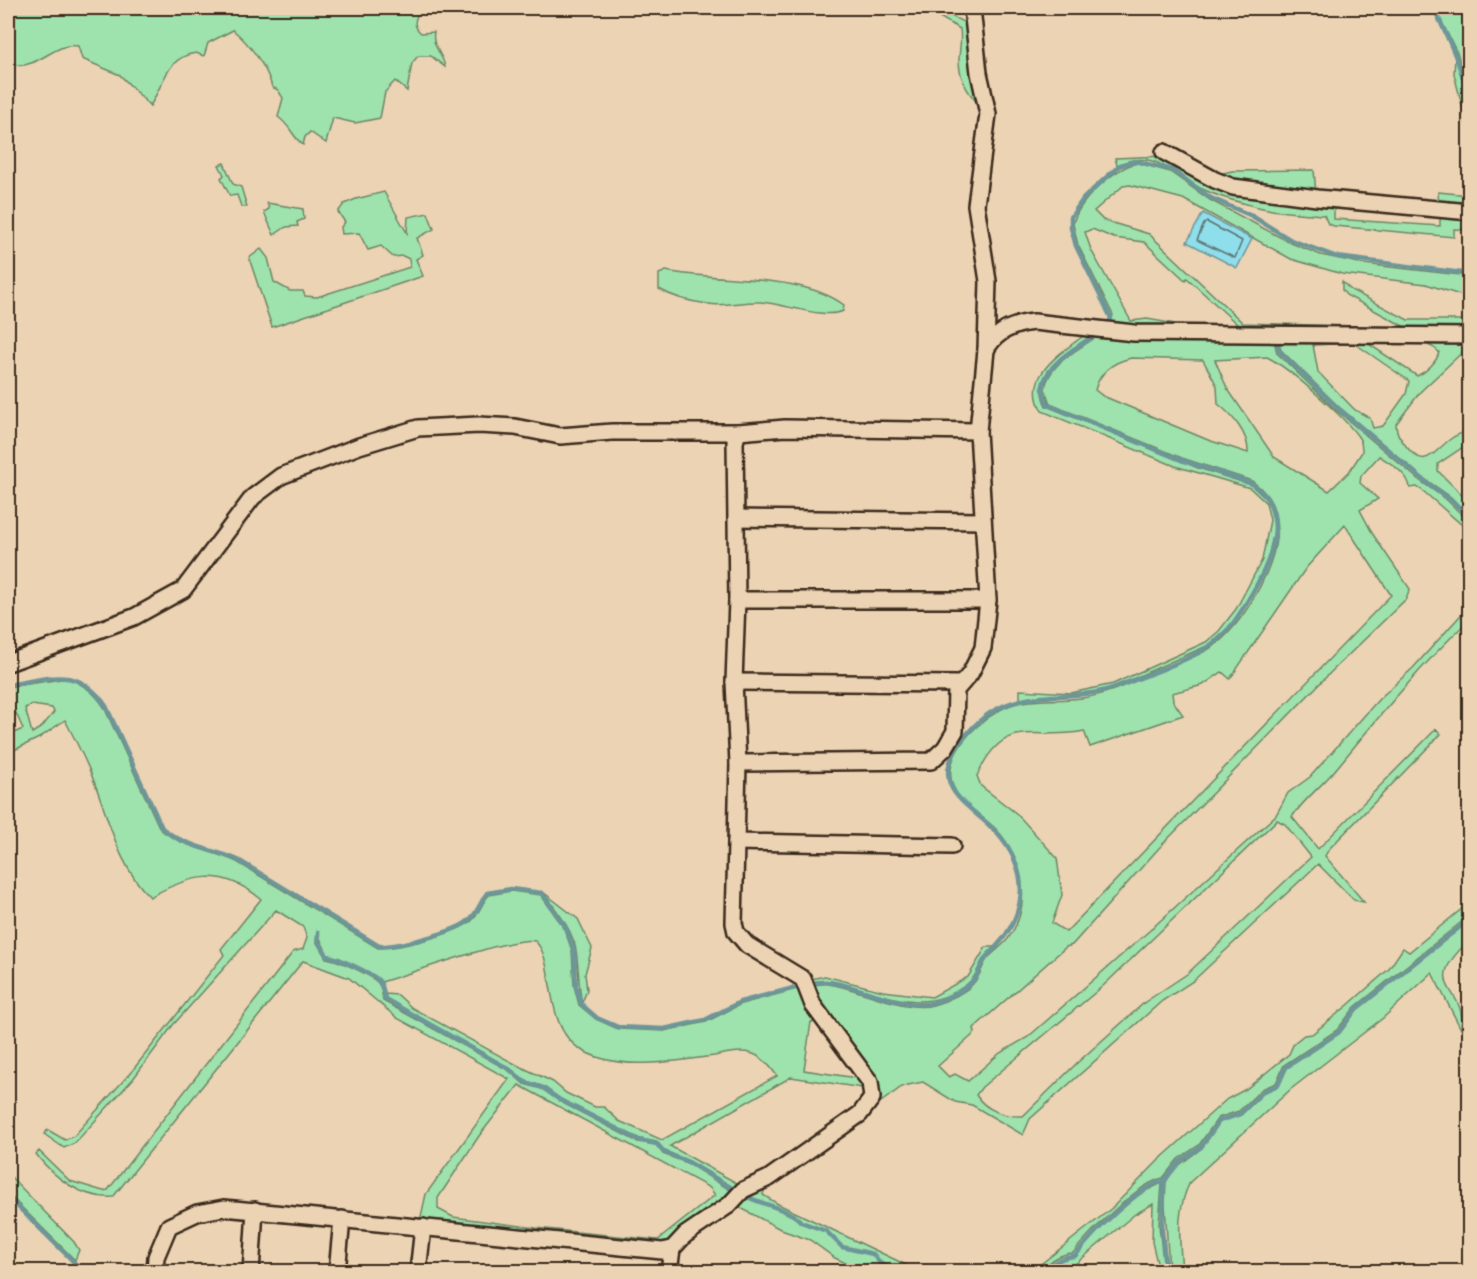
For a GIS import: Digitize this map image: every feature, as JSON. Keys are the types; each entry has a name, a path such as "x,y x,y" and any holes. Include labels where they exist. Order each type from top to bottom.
{"street":[{"path":"738,763 931,762 945,748 955,731 956,690 970,674 983,648 987,600 978,431 986,350 988,281 976,205 988,114 979,73 972,8"},
{"path":"1164,152 1215,180 1249,190 1470,212"},
{"path":"986,350 990,343 1004,331 1034,322 1134,333 1470,336"},
{"path":"8,663 134,617 164,602 183,590 253,497 281,476 399,432 418,428 478,425 515,427 560,436 612,432 738,432 785,428 978,431"},
{"path":"669,1272 672,1249 685,1235 729,1205 743,1191 769,1178 860,1114 872,1098 870,1082 813,1005 803,979 747,945 736,932 732,911 738,763 734,682 737,600 735,442 738,432"},
{"path":"736,518 983,521"},
{"path":"737,600 987,600"},
{"path":"734,682 959,684"},
{"path":"736,842 952,846"},
{"path":"156,1272 156,1257 169,1226 186,1216 210,1209 255,1210 662,1251 672,1249"},
{"path":"251,1272 255,1210"},
{"path":"337,1272 342,1219"},
{"path":"418,1272 423,1227"}],"green space":[{"path":"8,8 420,8 415,21 416,27 421,33 434,32 434,42 445,67 431,56 418,56 412,63 407,91 395,81 385,92 380,118 355,123 333,118 326,143 310,132 305,137 303,145 278,117 283,98 278,90 272,87 257,56 233,30 208,43 204,56 196,53 178,60 167,73 150,106 120,75 82,59 78,46 62,47 31,63 15,65 8,60"},
{"path":"924,8 942,8 949,15 971,26 985,112 971,95 962,77 959,62 960,29"},
{"path":"1435,8 1458,8 1469,26 1469,100 1458,55"},
{"path":"1455,56 1465,86 1469,133 1454,74"},
{"path":"1164,156 1205,179 1334,205 1334,219 1440,226 1440,215 1469,216 1469,230 1454,229 1454,237 1334,226 1328,224 1324,215 1268,209 1220,196 1202,189 1153,161 1131,161 1117,165 1115,158"},
{"path":"224,163 233,184 241,187 247,207 241,206 237,195 230,196 221,178 224,175 219,165"},
{"path":"1138,163 1170,172 1210,200 1291,243 1321,255 1364,264 1469,276 1469,298 1426,284 1342,274 1291,259 1183,199 1130,185 1123,186 1094,211 1103,220 1149,234 1243,323 1407,328 1346,295 1342,290 1342,282 1351,290 1408,320 1469,320 1469,333 1108,329 1113,315 1078,245 1073,224 1082,205 1099,186 1129,166","holes":["1092,229 1114,238 1144,242 1238,325 1187,326 1147,319 1131,321 1091,250 1085,232"]},
{"path":"1314,170 1316,194 1256,189 1214,175 1232,171"},
{"path":"384,192 407,233 408,217 428,213 434,229 417,238 423,255 416,259 423,276 272,327 249,258 261,249 268,258 274,282 290,291 303,291 305,296 317,297 410,267 409,259 403,256 393,257 381,246 368,250 359,233 342,234 341,227 345,222 338,212 344,204"},
{"path":"1438,192 1469,195 1469,208 1439,205"},
{"path":"267,203 303,209 304,219 297,222 298,226 286,227 274,235 264,212 269,209"},
{"path":"666,271 759,280 806,288 844,305 843,311 825,314 760,302 714,305 689,301 659,289 659,274"},
{"path":"1087,333 1094,334 1063,355 1047,373 1042,394 1046,406 1198,468 1251,485 1268,501 1275,527 1265,570 1234,622 1209,645 1112,688 1082,695 1020,700 1020,690 1071,693 1113,684 1206,642 1219,631 1236,609 1262,560 1270,520 1266,503 1250,488 1175,466 1042,411 1037,398 1040,376 1056,357"},
{"path":"1099,335 1469,339 1469,346 1421,391 1396,424 1396,428 1406,446 1419,458 1429,457 1445,443 1469,430 1469,443 1438,464 1438,471 1469,502 1469,516 1451,497 1422,477 1339,407 1281,350 1279,343 1275,344 1277,353 1336,410 1419,480 1448,501 1469,522 1469,531 1423,491 1417,487 1410,488 1403,474 1379,456 1361,476 1360,483 1378,499 1360,510 1374,536 1410,589 1406,599 1331,672 1159,848 1072,945 1066,947 974,1028 975,1033 938,1066 949,1077 955,1074 968,1081 1000,1053 1028,1037 1276,815 1288,793 1310,777 1379,699 1413,668 1469,606 1469,620 1417,674 1292,817 1318,849 1436,729 1441,734 1329,849 1325,856 1364,902 1354,900 1318,864 1193,981 1162,1001 1030,1119 1023,1135 972,1105 955,1102 923,1082 903,1086 855,1121 872,1106 848,1049 810,986 824,984 839,986 909,1006 922,1007 939,1003 957,996 972,984 988,958 1007,940 1020,913 1022,883 1013,854 996,829 961,799 953,786 951,773 953,761 967,736 989,717 1009,706 1029,701 1099,695 1189,659 1212,647 1233,628 1251,602 1271,559 1277,527 1274,509 1266,494 1252,481 1182,458 1050,404 1045,389 1052,372 1058,364","holes":["1364,341 1414,341 1439,352 1431,366 1417,376","1354,343 1409,381 1406,394 1383,426 1373,428 1370,418 1355,410 1318,372 1313,345","1267,357 1302,382 1330,406 1360,440 1362,452 1349,472 1329,491 1274,457 1227,388 1215,360","1131,358 1203,360 1217,386 1218,404 1234,419 1243,432 1248,453 1208,440 1103,396 1095,390 1097,383 1108,368","1345,525 1391,595 1066,932 1052,923 1062,895 1057,858 1017,814 981,786 977,776 988,756 999,744 1011,737 1023,734 1067,734 1084,731 1090,747 1183,715 1173,701 1172,693 1203,685 1222,672 1230,679 1306,568","1277,820 1285,824 1311,857 1187,974 1145,1002 1077,1063 1023,1116 1003,1114 985,1105 976,1095 982,1087 1103,986"]},
{"path":"68,678 84,686 104,707 160,829 187,845 237,862 378,948 426,940 463,927 473,920 489,895 511,891 541,895 564,928 572,951 574,986 579,1005 596,1019 618,1029 664,1031 706,1022 741,1004 801,988 821,1023 811,1022 804,1070 863,1079 869,1089 791,1077 670,1146 742,1186 738,1190 689,1161 665,1151 657,1142 640,1139 560,1099 544,1087 526,1081 509,1068 386,999 385,994 398,995 412,1008 553,1082 566,1093 595,1107 604,1107 619,1121 662,1140 777,1076 758,1056 737,1052 664,1062 631,1063 598,1057 583,1051 570,1040 561,1027 555,1011 546,963 542,950 535,941 505,944 381,982 340,958 328,955 317,932 316,941 326,958 353,968 378,983 383,1001 508,1070 524,1084 542,1089 559,1101 638,1142 656,1145 663,1154 687,1163 735,1193 662,1245 420,1221 426,1194 509,1079 397,1018 349,978 303,961 113,1197 102,1197 80,1191 60,1179 36,1154 39,1151 70,1181 103,1191 108,1190 293,952 303,949 307,938 303,927 276,910 173,1025 133,1079 75,1143 64,1148 44,1134 48,1130 65,1140 74,1136 132,1071 224,955 221,949 261,899 233,882 206,877 179,883 150,897 130,872 123,858 95,784 65,720 39,738 8,753 8,733 9,735 23,729 16,713 8,717 8,687","holes":["32,705 52,708 54,712 42,727 32,733 25,708","519,1085 710,1188 715,1195 658,1240 453,1217 438,1209 438,1198 479,1136"]},
{"path":"543,892 578,919 592,948 585,974 587,990 582,1003 574,942 563,920"},
{"path":"1469,903 1469,916 1355,1007 1337,1030 1284,1065 1276,1083 1262,1089 1239,1111 1218,1118 1199,1145 1178,1159 1163,1178 1128,1198 1073,1253 1059,1256 1040,1271 1032,1271 1112,1208 1159,1160 1227,1099 1246,1089 1289,1054 1294,1043 1304,1035 1312,1034 1347,1006 1389,969 1403,948 1409,952"},
{"path":"1469,921 1469,941 1454,957 1447,969 1446,978 1462,1015 1461,1029 1432,973 1383,1018 1291,1089 1190,1182 1180,1215 1182,1271 1169,1271 1166,1182 1174,1169 1202,1148 1220,1122 1241,1115 1264,1092 1279,1086 1287,1068 1340,1033 1357,1010"},
{"path":"986,947 994,947 967,984 950,995 933,1000 899,999 829,981 806,980 825,976 883,991 932,997 968,977"},
{"path":"8,1174 74,1242 79,1250 75,1260 8,1194"},
{"path":"1162,1183 1159,1225 1164,1271 1159,1271 1152,1242 1153,1204 1135,1214 1067,1271 1046,1271 1065,1258 1075,1257 1096,1230 1141,1193"},
{"path":"766,1184 763,1195 778,1204 919,1271 863,1271 835,1258 810,1240 784,1231 737,1206 737,1202"}],"water":[{"path":"1203,213 1252,239 1237,268 1187,242"}],"waterway":[{"path":"1434,8 1460,69 1470,109"},
{"path":"1107,327 1111,318 1076,246 1071,228 1071,217 1083,199 1119,166 1135,161 1172,170 1211,198 1252,216 1291,240 1337,257 1470,274"},
{"path":"810,984 823,982 839,984 894,1000 921,1004 932,1003 950,996 971,982 985,959 1011,926 1021,895 1016,863 1008,848 996,832 964,804 950,784 948,772 951,759 960,743 984,718 995,710 1014,702 1101,691 1165,668 1202,650 1218,640 1232,625 1263,572 1270,556 1275,524 1272,509 1264,495 1251,483 1181,460 1048,405 1042,389 1049,372 1062,358 1095,336"},
{"path":"1278,343 1279,351 1338,408 1432,487 1449,498 1470,518"},
{"path":"8,685 50,678 74,679 85,684 106,706 162,828 188,843 238,860 379,946 440,934 462,925 477,911 487,893 511,889 542,893 566,928 574,951 576,986 581,1004 597,1018 618,1027 664,1029 705,1020 740,1002 801,986"},
{"path":"1044,1272 1058,1261 1075,1256 1116,1212 1142,1192 1164,1181 1180,1161 1201,1147 1219,1121 1240,1114 1264,1091 1278,1085 1286,1067 1339,1032 1356,1009 1470,919"},
{"path":"318,932 318,941 327,956 363,970 375,978 382,986 385,999 509,1069 525,1082 543,1088 560,1100 639,1140 657,1144 664,1152 688,1162 736,1191"},
{"path":"1164,1181 1162,1230 1166,1272"},
{"path":"746,1196 826,1231 842,1247 873,1254 881,1264 900,1272"},
{"path":"8,1197 84,1272"}]}
